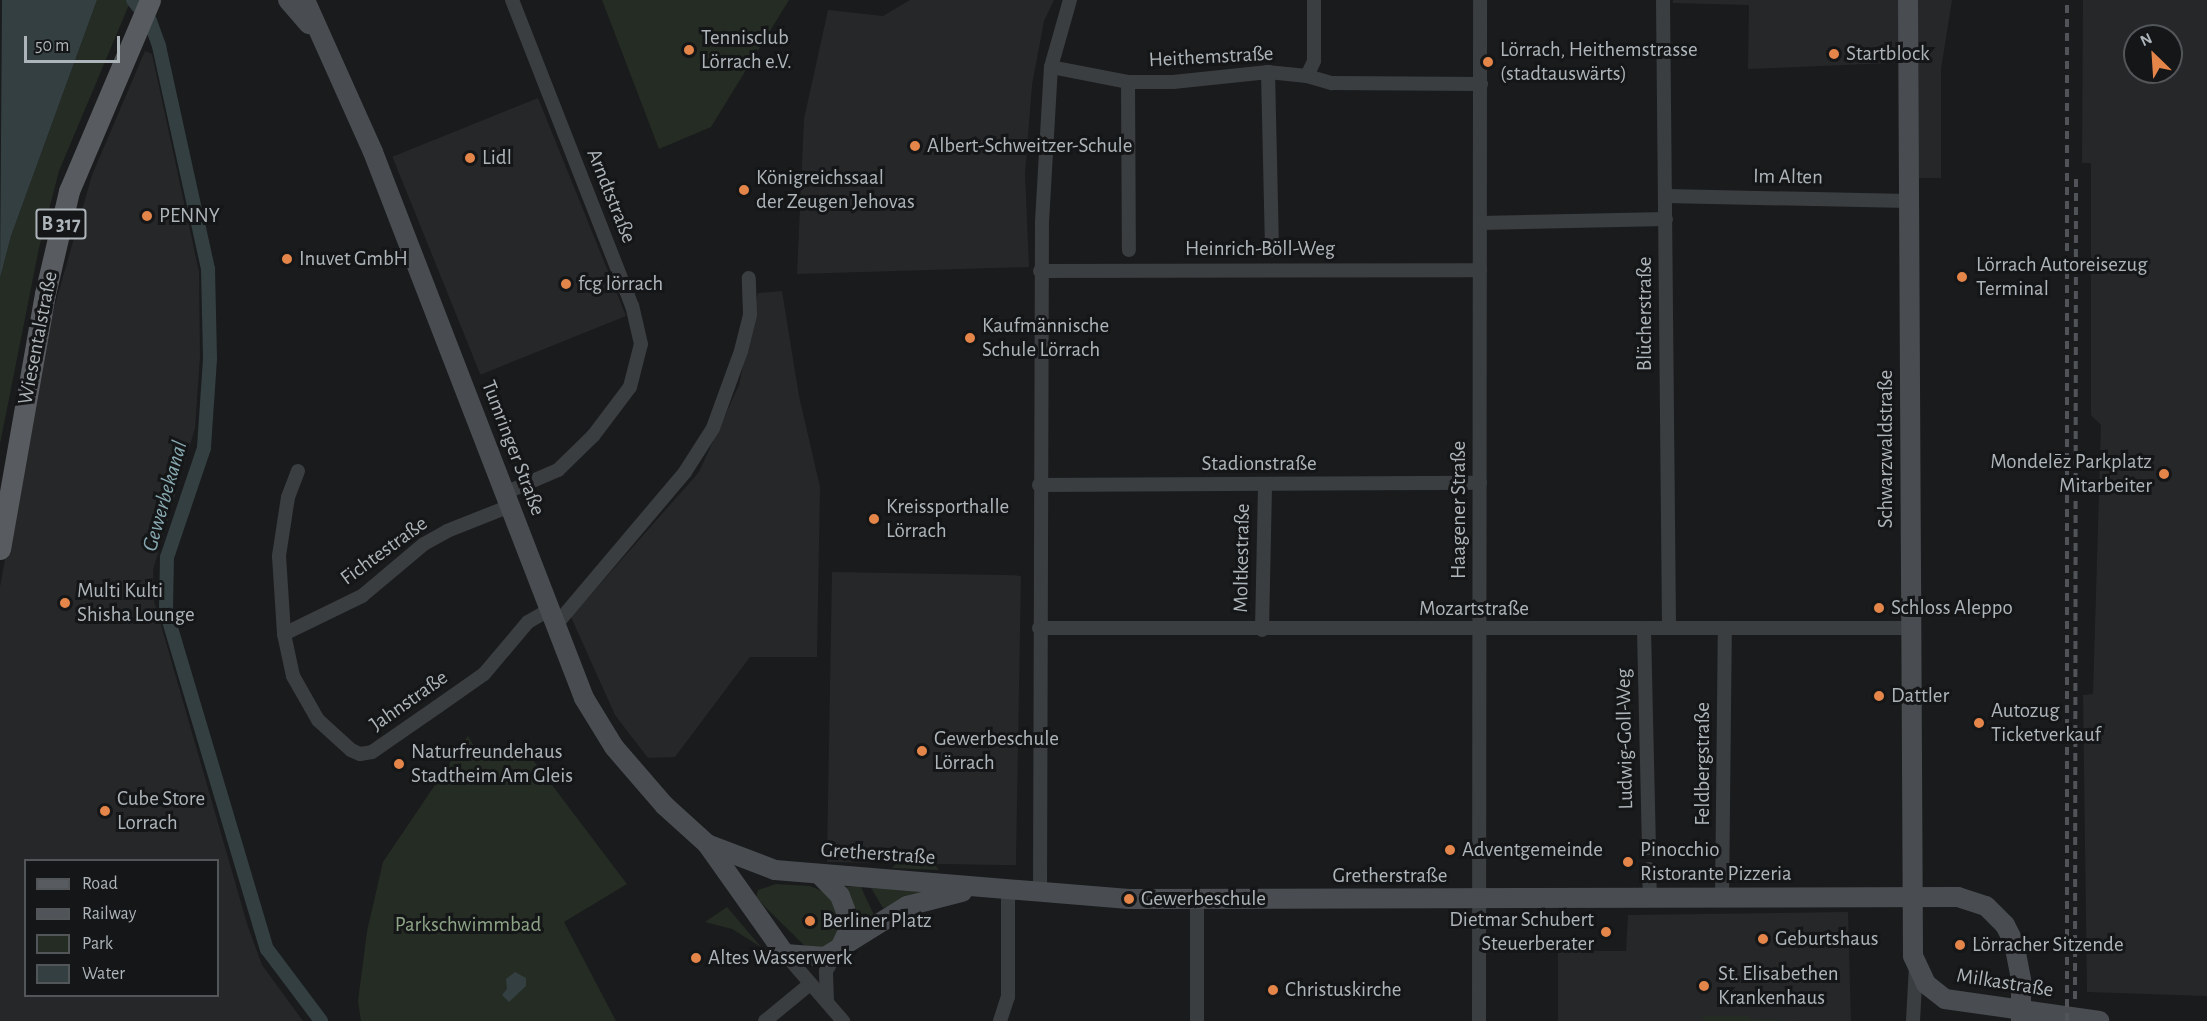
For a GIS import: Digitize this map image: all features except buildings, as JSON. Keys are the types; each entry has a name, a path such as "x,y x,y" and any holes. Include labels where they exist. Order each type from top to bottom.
{"main road":[{"name":"Wiesentalstraße","path":"0,549 45,294 69,191 150,0"},
{"name":"Tumringer Straße","path":"288,0 321,38"},
{"name":"Tumringer Straße","path":"305,0 365,132 584,698 614,747 664,805 707,844 785,954"},
{"name":"Schwarzwaldstraße","path":"1908,0 1911,898"},
{"name":"Tumringer Straße","path":"707,844 775,870"},
{"name":"Gretherstraße","path":"775,870 977,889 1197,900 1722,900 1958,897 1986,906 2010,933 2021,980 2021,1021"},
{"path":"741,889 775,870"},
{"path":"820,875 840,896 849,918 849,929 837,952"},
{"name":"Gretherstraße","path":"785,954 814,959 837,952 862,932 907,906 977,889"},
{"name":"Milkastraße","path":"1911,898 1916,965 1934,992 1957,1003 2099,1021"}],"street":[{"name":"Arndtstraße","path":"507,500 558,470 593,436 630,387 641,344 634,312 512,0"},
{"path":"1040,892 1040,271 1051,67 1070,0"},
{"path":"1307,76 1314,61 1314,0"},
{"name":"Haagener Straße","path":"1479,1021 1481,900 1480,0"},
{"name":"Blücherstraße","path":"1663,0 1669,628"},
{"name":"Heithemstraße","path":"1051,67 1128,82 1173,82 1268,72 1307,76 1332,83 1481,84"},
{"path":"1268,72 1272,250"},
{"path":"1128,82 1130,250"},
{"name":"Im Alten","path":"1666,196 1909,201"},
{"path":"1480,223 1666,219"},
{"name":"Heinrich-Böll-Weg","path":"1040,271 1480,270"},
{"name":"Jahnstraße","path":"298,471 288,497 279,556 284,634 293,676 318,720 360,754 372,752 484,674 528,622 552,617 693,461 729,392 750,314 749,278"},
{"name":"Stadionstraße","path":"1039,485 1264,486 1480,483"},
{"name":"Moltkestraße","path":"1262,630 1264,486"},
{"name":"Fichtestraße","path":"284,634 362,596 424,544 507,500"},
{"name":"Mozartstraße","path":"1039,628 1480,630 1910,628"},
{"name":"Feldbergstraße","path":"1722,900 1725,628"},
{"name":"Ludwig-Goll-Weg","path":"1644,629 1649,848"},
{"path":"1649,869 1650,900"},
{"path":"1000,1021 1008,998 1008,891"},
{"path":"1197,900 1197,1021"},
{"path":"827,1002 826,971 837,952"},
{"name":"Tumringer Straße","path":"785,954 843,1021"},
{"path":"1913,1021 1916,965"},
{"path":"765,1021 810,984"}],"shaded area":[{"name":"Albert-Schweitzer-Schule","path":"910,0 1054,0 1044,21 1032,85 1025,174 1029,267 797,274 804,119 828,10 883,16"},
{"path":"1673,0 1952,0 1941,69 1941,178 1919,178 1915,62 1748,69 1749,5 1673,3"},
{"path":"2083,0 2207,0 2207,996 2087,992 2083,695 2093,694 2101,425 2091,415 2091,163 2082,163"},
{"path":"145,51 152,54 199,272 200,356 195,428 153,570 154,601 248,927 262,965 303,1021 0,1021 0,587 45,340 92,175"},
{"path":"538,98 626,316 480,375 392,157"},
{"path":"782,291 799,396 820,487 817,657 750,657 675,757 648,758 615,715 571,617 699,472 739,385 758,293"},
{"name":"Gewerbeschule Lörrach","path":"832,572 1021,575 1016,865 827,862"},
{"name":"St. Elisabethen Krankenhaus","path":"1848,912 1851,1021 1558,1021 1558,951 1626,951 1628,915"}],"green space":[{"path":"97,0 131,0 59,171 39,248 0,444 0,278 11,236"},
{"name":"Tennisclub Lörrach e.V.","path":"602,0 789,0 711,127 659,149"},
{"name":"Parkschwimmbad","path":"468,736 483,761 514,745 527,752 627,884 564,922 616,1021 361,1021 358,1001 367,931 383,862"},
{"path":"912,852 929,857 939,870 892,868 902,856"},
{"name":"Berliner Platz","path":"776,884 810,886 829,894 843,929 835,947 810,951 756,898 758,890"},
{"path":"845,887 861,887 874,915 861,924"},
{"path":"871,888 942,891 883,908"},
{"path":"727,907 761,947 732,929 705,922"},
{"path":"1702,1016 1749,1016 1749,1019 1798,1021 1704,1021"}],"water":[{"path":"2,0 97,0 11,236 0,278"},
{"path":"515,972 526,978 526,986 509,1002 502,995 507,989 506,979"}],"waterway":[{"name":"Gewerbekanal","path":"133,0 150,21 159,46 208,269 210,359 204,448 167,557 166,611 267,949 321,1021"}],"railway":[{"path":"2067,0 2067,1021"},
{"path":"2075,999 2076,177"}],"place":[{"name":"Tennisclub Lörrach e.V.","path":"689,50"},
{"name":"Startblock","path":"1834,54"},
{"name":"Lörrach, Heithemstrasse (stadtauswärts)","path":"1488,62"},
{"name":"Albert-Schweitzer-Schule","path":"915,146"},
{"name":"Lidl","path":"470,158"},
{"name":"Königreichssaal der Zeugen Jehovas","path":"744,190"},
{"name":"PENNY","path":"147,216"},
{"name":"Inuvet GmbH","path":"287,259"},
{"name":"Lörrach Autoreisezug Terminal","path":"1962,277"},
{"name":"fcg lörrach","path":"566,284"},
{"name":"Kaufmännische Schule Lörrach","path":"970,338"},
{"name":"Mondelēz Parkplatz Mitarbeiter","path":"2164,474"},
{"name":"Kreissporthalle Lörrach","path":"874,519"},
{"name":"Multi Kulti Shisha Lounge","path":"65,603"},
{"name":"Schloss Aleppo","path":"1879,608"},
{"name":"Dattler","path":"1879,696"},
{"name":"Autozug Ticketverkauf","path":"1979,723"},
{"name":"Gewerbeschule Lörrach","path":"922,751"},
{"name":"Naturfreundehaus Stadtheim Am Gleis","path":"399,764"},
{"name":"Cube Store Lorrach","path":"105,811"},
{"name":"Adventgemeinde","path":"1450,850"},
{"name":"Pinocchio Ristorante Pizzeria","path":"1628,862"},
{"name":"Gewerbeschule","path":"1129,899"},
{"name":"Berliner Platz","path":"810,921"},
{"name":"Dietmar Schubert Steuerberater","path":"1606,932"},
{"name":"Geburtshaus","path":"1763,939"},
{"name":"Lörracher Sitzende","path":"1960,945"},
{"name":"Altes Wasserwerk","path":"696,958"},
{"name":"St. Elisabethen Krankenhaus","path":"1704,986"},
{"name":"Christuskirche","path":"1273,990"}]}
